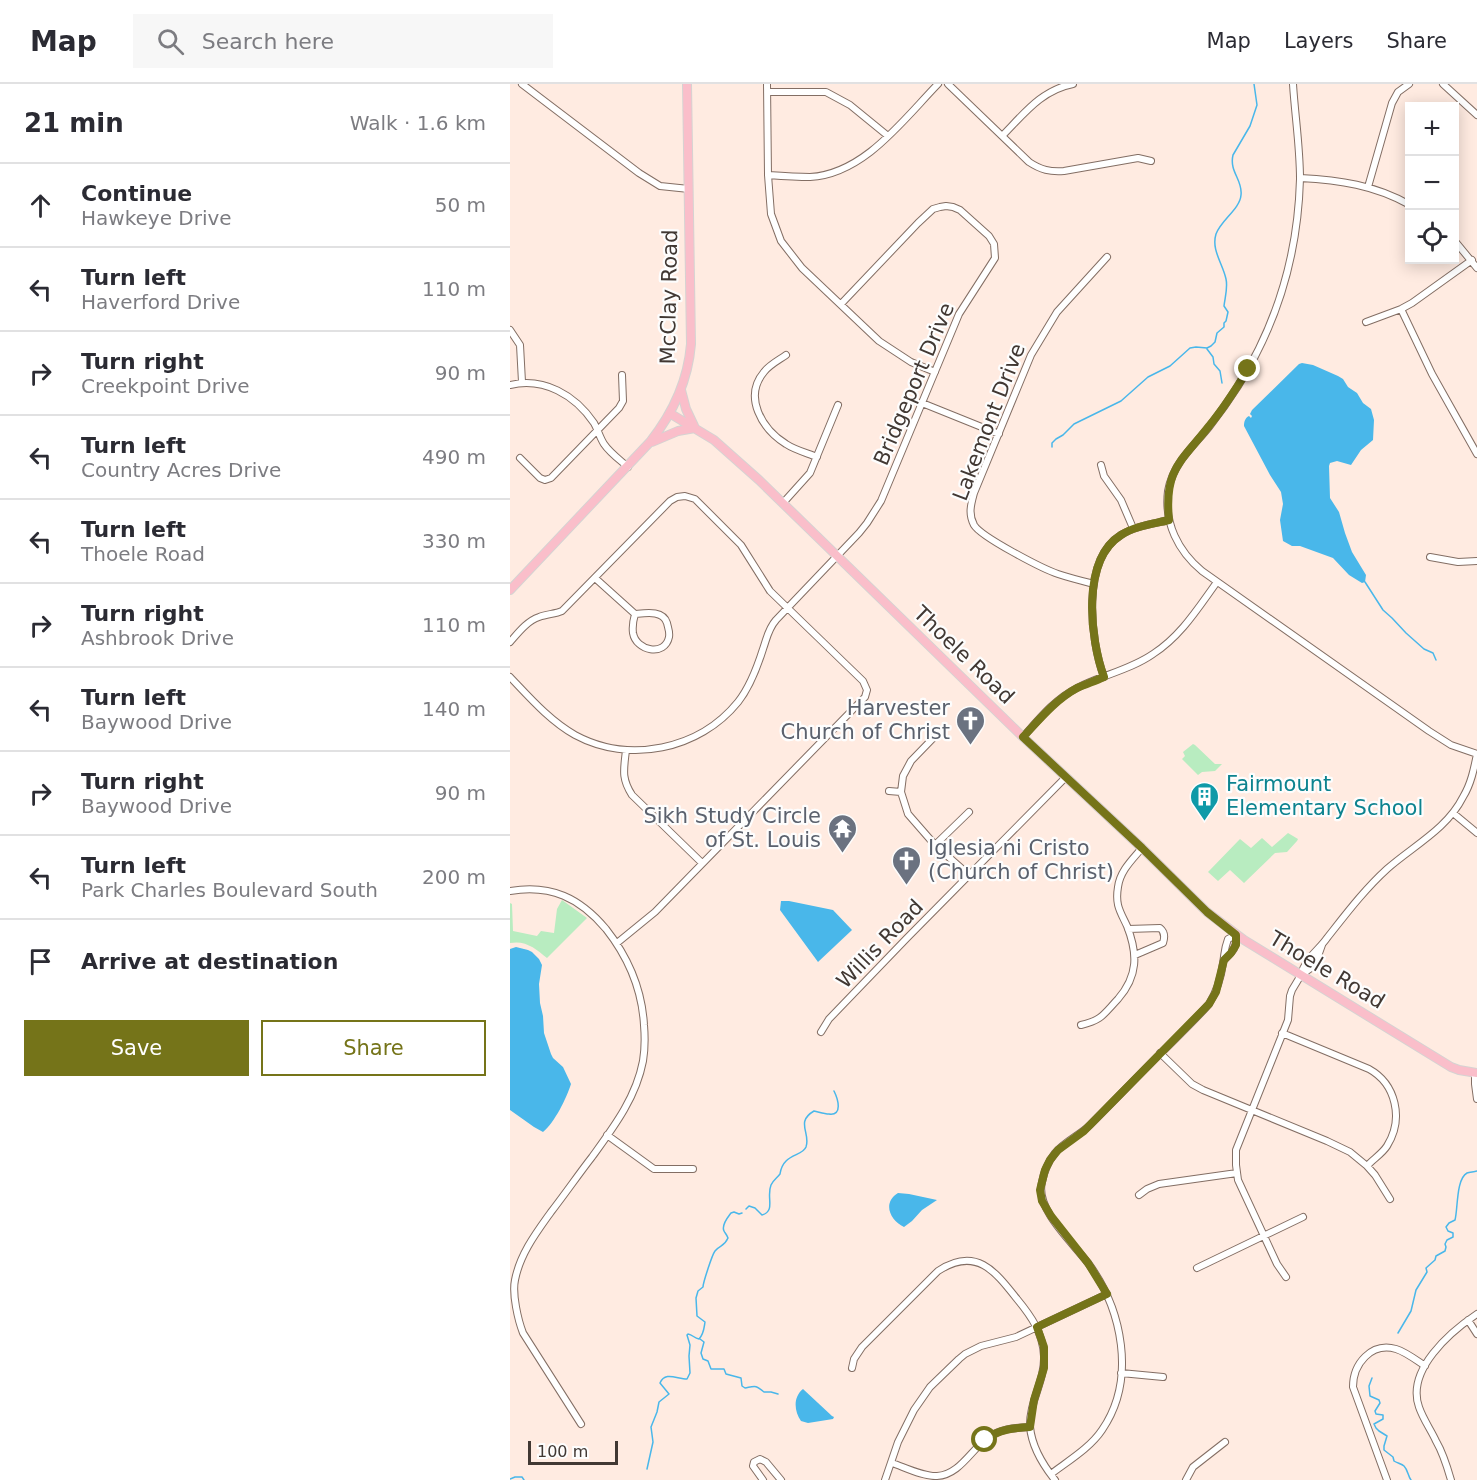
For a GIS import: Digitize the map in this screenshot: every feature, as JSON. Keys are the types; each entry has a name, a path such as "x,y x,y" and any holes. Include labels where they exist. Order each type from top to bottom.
{"main road":[{"name":"McClay Road","path":"510,590 650,442 670,414 681,390 687,372 691,344 687,84"},
{"path":"650,442 678,431 695,428 686,409 681,390"},
{"name":"Thoele Road","path":"670,414 714,440 783,503 1207,912 1236,935 1451,1067 1476,1073"}],"street":[{"path":"522,84 639,173 660,186 689,189"},
{"path":"767,84 771,214 781,241 802,268 890,349 911,362 935,372"},
{"path":"768,175 811,177 841,169 866,155 888,136 938,84"},
{"path":"948,84 1029,162 1044,171 1064,171 1138,158 1150,161"},
{"path":"1002,136 1045,94 1073,84"},
{"path":"1286,1277 1277,1264 1242,1188 1237,1173 1236,1150 1290,1012 1292,990 1301,975 1304,964 1373,882 1453,813 1468,788 1477,754 1451,745 1429,731 1202,571 1188,558 1177,542 1169,520 1168,490 1178,465 1233,394 1257,352 1273,317 1287,273 1297,221 1300,178 1293,84"},
{"path":"1368,187 1392,103 1398,92 1409,84"},
{"path":"1443,84 1477,115"},
{"path":"767,92 826,92 850,105 888,136"},
{"path":"1300,178 1368,187 1405,202"},
{"name":"Bridgeport Drive","path":"510,677 539,707 575,735 610,748 626,750 643,751 686,741 723,718 738,702 757,668 769,628 867,523 881,501 959,314 995,258 994,244 989,236 960,210 946,206 933,209 841,304"},
{"path":"1459,245 1477,268"},
{"name":"Lakemont Drive","path":"1094,584 1069,578 1041,567 988,537 976,528 970,509 1031,355 1057,312 1107,256"},
{"path":"1366,322 1401,309 1472,261"},
{"path":"1401,309 1432,374 1477,454"},
{"path":"510,330 520,345 522,382"},
{"path":"786,355 765,370 759,379 753,397 755,405 766,425 785,444 817,457"},
{"path":"520,458 544,483 551,478 619,408 623,401 622,375"},
{"path":"510,385 522,382 538,383 565,395 580,406 594,424 605,446 628,467"},
{"path":"922,403 999,434"},
{"path":"783,503 810,473 838,405"},
{"path":"1101,465 1104,476 1121,500 1133,528"},
{"path":"510,642 532,620 562,610 670,501 685,496 695,499 741,545 770,591 863,681 867,690 865,697 655,912 617,943"},
{"path":"1104,677 1095,649 1092,623 1094,584 1100,562 1107,548 1120,535 1133,528 1169,520"},
{"path":"1430,557 1458,562 1477,561"},
{"path":"595,578 635,614 659,614 666,619 670,634 668,642 658,650 646,649 637,644 633,635 635,614"},
{"path":"1023,737 1051,707 1067,694 1142,661 1167,644 1187,623 1217,582"},
{"path":"941,730 911,761 903,776 901,792 908,814 935,845 969,875"},
{"path":"626,750 624,777 632,795 702,863"},
{"name":"Willis Road","path":"821,1032 829,1019 1065,777"},
{"path":"889,791 901,792"},
{"path":"935,845 969,812"},
{"path":"1453,813 1477,832"},
{"path":"1081,1024 1098,1019 1130,982 1135,955 1128,929 1119,912 1118,884 1125,867 1142,848"},
{"path":"510,891 524,889 550,891 581,904 617,943 635,977 644,1012 645,1046 639,1076 629,1101 608,1136 541,1226 523,1254 512,1282 523,1334 581,1424"},
{"path":"1128,929 1160,928 1163,930 1165,938 1163,943 1135,955"},
{"path":"852,1368 854,1359 862,1347 938,1271 952,1263 973,1262 991,1269 1001,1278 1037,1327 1044,1347 1044,1368 1034,1400 1030,1427 1042,1464 1053,1477 1088,1446 1102,1430 1112,1409 1121,1372 1119,1329 1107,1294 1088,1263 1051,1216 1041,1197 1042,1182 1047,1166 1058,1150 1084,1131 1209,1004 1216,992 1224,960 1223,951 1228,939 1236,935"},
{"path":"1282,1033 1369,1069 1381,1077 1390,1089 1396,1104 1392,1136 1385,1149 1367,1166"},
{"path":"1160,1053 1195,1086 1341,1146 1367,1166 1390,1199"},
{"path":"1476,1073 1477,1099"},
{"path":"608,1136 654,1169 693,1169"},
{"path":"1138,1195 1159,1184 1237,1173"},
{"path":"1197,1268 1303,1217"},
{"path":"885,1480 898,1442 914,1410 930,1387 959,1359 981,1346 1016,1337 1107,1294"},
{"path":"1451,1480 1443,1455 1419,1408 1418,1380 1425,1366 1449,1335 1477,1314"},
{"path":"1468,1320 1477,1334"},
{"path":"1387,1480 1355,1394 1353,1387 1355,1372 1360,1360 1377,1349 1386,1348 1405,1353 1425,1366"},
{"path":"1121,1372 1163,1377"},
{"path":"892,1463 932,1476 943,1475 959,1466 990,1436 1009,1429 1030,1427"},
{"path":"1186,1480 1194,1467 1225,1442"},
{"path":"763,1480 753,1466 754,1462 760,1459 766,1462 781,1480"}],"green space":[{"path":"1193,744 1215,764 1222,764 1215,771 1202,772 1198,775 1182,759 1185,756 1183,752"},
{"path":"1288,833 1298,839 1297,841 1287,852 1275,853 1244,883 1230,870 1218,881 1208,872 1240,839 1251,848 1262,838 1272,847"},
{"path":"562,900 587,918 547,958 526,944 510,943 510,903 512,904 513,931 537,936 541,931 554,933 557,909"}],"water":[{"path":"1302,363 1313,365 1343,379 1348,387 1357,393 1363,403 1371,409 1374,420 1373,440 1361,450 1351,465 1337,461 1330,463 1329,466 1330,498 1339,512 1352,552 1366,575 1365,582 1362,583 1349,575 1333,558 1300,546 1292,546 1283,541 1280,520 1283,504 1281,492 1244,426 1247,418 1252,416 1250,414 1252,410"},
{"path":"781,901 833,910 852,930 818,962 780,910"},
{"path":"516,947 532,952 542,965 539,984 544,1033 553,1058 563,1067 571,1084 560,1110 543,1132 510,1110 510,949"},
{"path":"898,1193 937,1200 904,1227 892,1216 889,1206 893,1197"},
{"path":"803,1389 834,1417 833,1419 808,1423 801,1421 796,1404 797,1396"}],"waterway":[{"path":"1052,447 1052,443 1074,424 1121,401 1148,377 1170,366 1190,348 1211,346 1215,342 1217,333 1224,327 1228,312 1224,306 1227,282 1216,251 1215,240 1218,229 1240,200 1240,185 1232,161 1233,155 1250,126 1257,105 1254,84"},
{"path":"1207,349 1220,371 1222,383"},
{"path":"1365,582 1383,610 1424,649 1433,653 1436,660"},
{"path":"746,1209 749,1206 755,1208 762,1215 769,1210 772,1183 780,1174 785,1162 806,1147 805,1119 814,1111 833,1114 838,1110 834,1091"},
{"path":"1398,1333 1411,1311 1416,1290 1427,1272 1426,1268 1436,1256 1445,1251 1447,1240 1453,1237 1453,1233 1446,1227 1455,1220 1463,1176 1477,1171"},
{"path":"647,1469 653,1442 651,1427 659,1402 669,1394 660,1383 668,1376 687,1379 690,1373 690,1345 687,1335 690,1334 699,1339 705,1322 697,1316 698,1291 703,1287 715,1251 728,1238 723,1229 725,1221 731,1213 742,1213"},
{"path":"700,1339 704,1342 701,1353 703,1359 708,1361 711,1369 724,1369 726,1374 741,1378 742,1386 745,1388 755,1387 764,1392 778,1394"},
{"path":"1372,1378 1369,1386 1370,1396 1379,1400 1376,1414 1383,1415 1383,1419 1374,1424 1387,1436 1384,1450 1393,1457 1394,1461 1404,1466 1411,1480"},
{"path":"510,1479 522,1477 524,1480"}],"place":[{"name":"Harvester Church of Christ","path":"971,746"},
{"name":"Fairmount Elementary School","path":"1205,822"},
{"name":"Sikh Study Circle of St. Louis","path":"842,854"},
{"name":"Iglesia ni Cristo (Church of Christ)","path":"907,886"}],"route":[{"path":"985,1440 1009,1429 1030,1427 1032,1407 1044,1368 1044,1347 1037,1327 1107,1294 1088,1263 1042,1201 1040,1190 1047,1166 1053,1155 1084,1131 1209,1004 1219,984 1224,960 1236,945 1236,935 1207,912 1023,737 1067,694 1104,677 1095,649 1092,623 1094,584 1102,556 1114,540 1133,528 1169,520 1168,490 1178,465 1218,416 1248,369"}]}
